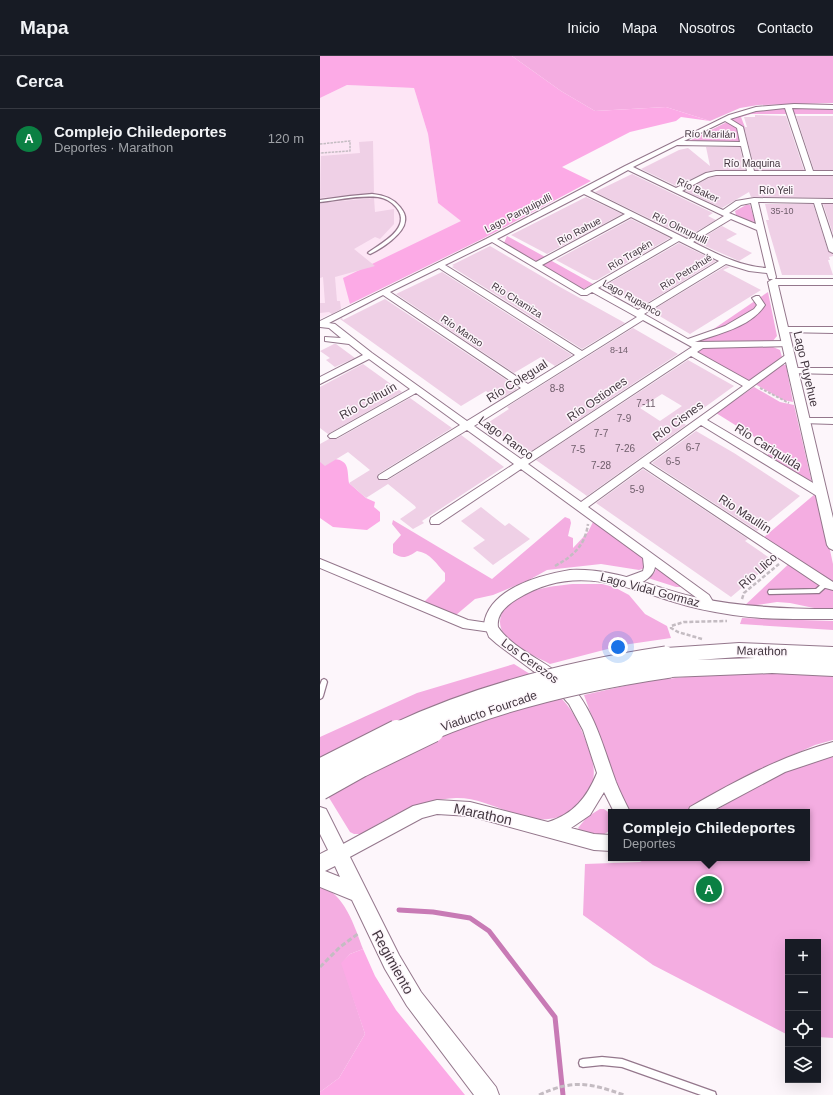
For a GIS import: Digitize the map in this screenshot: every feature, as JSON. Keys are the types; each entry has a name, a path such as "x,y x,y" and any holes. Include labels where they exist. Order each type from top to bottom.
{"main road":[{"name":"Marathon","path":"668,662 739,650 833,654"},
{"name":"Marathon","path":"668,662 833,668"},
{"name":"Viaducto Fourcade","path":"320,770 399,729 488,694 577,669 668,662"},
{"name":"Viaducto Fourcade","path":"320,789 358,767 415,739 486,710 528,697 668,662"},
{"name":"Regimiento","path":"320,815 392,962 414,999 488,1095"},
{"path":"320,864 340,854"},
{"path":"320,878 358,893"}],"street":[{"name":"Lago Panguipulli","path":"320,324 492,239 586,191 627,167 725,119 754,109 788,106 833,106"},
{"path":"788,106 810,173"},
{"path":"725,119 740,127 751,173"},
{"name":"Río Marilán","path":"676,143 744,144"},
{"name":"Río Baker","path":"627,167 722,213 761,229"},
{"name":"Río Maquina","path":"676,191 710,174 833,173"},
{"name":"Río Olmupulli","path":"586,191 725,261 749,269 770,271"},
{"name":"Río Yeli","path":"722,213 739,203 754,200 833,201"},
{"name":"Lago Puyehue","path":"754,200 833,545"},
{"path":"817,200 833,251"},
{"name":"Río Rahue","path":"536,265 631,214"},
{"path":"687,242 730,216"},
{"name":"Río Trapén","path":"592,288 678,238"},
{"name":"Lago Rupanco","path":"492,239 584,293 592,288 687,342 700,346"},
{"name":"Río Petrohué","path":"641,316 725,261"},
{"name":"Rio Chamiza","path":"440,265 582,355"},
{"path":"773,282 833,282"},
{"name":"Río Manso","path":"384,292 528,388"},
{"path":"687,342 728,328 752,315 760,308 760,303 756,298"},
{"name":"Río Colegual","path":"383,477 582,355 641,316"},
{"path":"320,324 328,324 335,328 335,334 324,340"},
{"name":"Lago Ranco","path":"335,328 369,355 648,555 705,598 709,605"},
{"path":"784,330 833,330"},
{"path":"324,340 351,341"},
{"name":"Río Ostiones","path":"435,521 700,346 788,350"},
{"name":"Río Cisnes","path":"581,507 751,385 788,350"},
{"path":"690,352 751,385"},
{"path":"320,381 369,355"},
{"path":"793,371 833,371"},
{"name":"Río Coihuín","path":"333,436 417,389"},
{"name":"Río Cariquilda","path":"702,421 821,494"},
{"path":"805,421 833,421"},
{"name":"Rio Maullín","path":"643,463 830,585"},
{"path":"628,582 642,578 649,572 651,565 648,555"},
{"name":"Los Cerezos","path":"320,563 460,622 479,628 491,628 498,638 565,687 577,702 587,721 605,773 621,809"},
{"name":"Lago Vidal Gormaz","path":"491,628 493,613 505,599 524,588 547,579 562,576 593,575 628,582 709,605 755,612 833,614"},
{"path":"701,809 774,769 805,757 833,749"},
{"path":"548,830 573,820 588,807 598,792 605,773"},
{"name":"Marathon","path":"340,854 419,811 437,807 470,808 594,842 608,843"}],"lane":[{"path":"320,201 377,196 389,199 395,204 402,212 404,221 398,233 370,253"},
{"path":"771,592 817,591 830,585"},
{"path":"320,696 324,682"},
{"path":"583,1063 602,1060 622,1063 712,1095"}],"path":[{"path":"320,144 350,141 350,151 320,153"},
{"path":"751,385 783,401 801,405"},
{"path":"547,579 552,569 574,555 577,551 587,532 591,514"},
{"name":"Río Llico","path":"742,598 744,593 787,557"},
{"path":"707,640 678,632 671,628 671,626 685,621 719,622 730,619"},
{"path":"320,967 340,947 359,933"},
{"path":"539,1095 558,1086 590,1083 624,1095"}],"shaded area":[{"path":"320,56 512,56 561,91 595,111 666,107 710,121 681,117 676,121 630,132 562,167 591,181 484,238 350,304 343,278 461,221 438,203 428,134 414,88 347,85 320,98"},
{"path":"512,56 833,56 833,103 758,105 740,108 710,121 666,107 595,111 561,91"},
{"path":"347,85 414,88 428,134 438,203 484,238 320,319 320,98"},
{"path":"783,108 786,110 786,114 751,114 741,117 746,130 742,131 739,125 729,120 757,111"},
{"path":"792,108 833,108 833,114 793,114"},
{"path":"727,122 737,128 740,142 687,142"},
{"path":"746,205 750,205 755,222 748,221 736,215 735,211"},
{"path":"507,236 547,258 536,263 504,243"},
{"path":"550,260 593,284 582,290 542,265"},
{"path":"768,292 777,336 772,342 696,341"},
{"path":"773,347 780,350 782,357 751,381 747,381 699,356 698,352 703,348"},
{"path":"782,365 786,365 793,402 783,400 755,384"},
{"path":"754,387 780,402 794,405 812,483 766,458 772,448 716,413"},
{"path":"335,459 343,462 347,467 349,483 366,498 375,502 374,507 380,512 380,521 367,530 333,527 320,518 320,462"},
{"path":"815,494 818,495 833,564 833,612 790,603 777,602 743,607 794,559 763,538"},
{"path":"565,517 570,519 571,523 568,536 573,538 573,548 588,532 593,522 646,560 646,568 639,570 601,564 547,570 529,580 493,595 475,599 456,615 424,602 445,581 445,573 433,559 422,552 417,551 405,557 393,553 393,544 401,535 392,524 393,520 492,579"},
{"path":"656,565 685,587 676,587 648,578 655,572"},
{"path":"573,584 602,584 614,587 629,595 645,614 667,626 671,638 623,645 550,664 519,648 504,634 500,625 500,618 505,608 511,601 520,595 531,591"},
{"path":"742,618 833,621 833,630 740,624"},
{"path":"514,664 553,691 571,710 578,721 590,753 594,770 592,785 583,802 575,809 558,817 543,819 529,818 471,799 443,799 419,805 395,815 362,834 354,834 350,832 320,783 320,737 417,693"},
{"path":"724,673 786,673 833,676 833,740 815,745 768,766 689,809 629,809 623,802 584,695 646,681"},
{"path":"833,756 833,1038 821,1037 821,939 785,939 785,1033 653,965 583,915 585,864 642,861 810,861 810,809 718,809 777,774"},
{"path":"600,809 604,809 608,812 608,832 601,836 581,831 578,828 587,817"},
{"path":"320,888 328,890 342,903 348,912 363,949 350,954 342,963 365,1034 339,1078 320,1092"},
{"path":"363,949 375,976 396,1010 465,1095 320,1095 320,1092 339,1078 365,1034 341,963 350,954"}],"building":[{"path":"755,115 786,116 804,170 755,170 744,127 747,127 744,117 755,117"},
{"path":"796,116 833,116 833,170 814,170"},
{"path":"373,141 374,193 320,198 321,156 360,153 359,142"},
{"path":"706,147 740,147 745,170 716,170 706,172 676,186 641,169 679,150 688,148 710,166"},
{"path":"632,174 713,213 708,216 716,220 687,237 595,192"},
{"path":"716,176 833,176 833,198 751,197 749,192 722,208 685,191 709,178"},
{"path":"586,197 622,214 547,254 511,235"},
{"path":"374,198 375,212 394,209 394,224 380,239 375,237 354,249 375,266 335,277 337,301 340,301 341,309 332,314 329,312 320,313 320,303 325,303 323,277 320,278 320,203"},
{"path":"765,204 813,204 828,251 833,254 833,256 829,257 830,260 828,260 833,275 782,275 766,220 769,220"},
{"path":"823,204 833,204 833,234"},
{"path":"631,219 670,238 597,280 593,280 556,260"},
{"path":"722,226 737,234 726,240 752,253 739,261 696,242"},
{"path":"679,243 716,261 642,306 606,285"},
{"path":"490,246 625,323 582,349 452,267 454,266 452,265"},
{"path":"726,266 730,267 723,270 761,290 690,334 651,311"},
{"path":"442,272 572,355 555,366 541,357 514,373 396,294"},
{"path":"385,299 505,379 517,389 498,400 486,391 461,406 340,319 342,318 343,320"},
{"path":"633,328 678,354 527,454 486,424 509,409 507,407"},
{"path":"334,344 355,358 335,367 326,360 330,358 320,351"},
{"path":"688,360 734,386 683,423 686,425 587,496 536,460","holes":["662,394 682,406 660,421 640,408"]},
{"path":"363,364 402,392 328,434 320,428 320,387"},
{"path":"410,398 452,428 378,474 378,480 388,480 461,435 504,467 422,521 424,523 413,529 400,519 416,508 415,506 388,484 366,498 349,483 370,470 348,452 325,466 320,462 320,444 329,439 337,439"},
{"path":"696,431 734,453 800,496 757,531 652,463"},
{"path":"643,469 748,539 745,541 774,561 731,597 596,503"},
{"path":"481,507 505,526 509,523 530,539 493,565 473,548 485,540 461,521"}],"waterway":[{"path":"399,910 433,912 470,918 489,931 555,1017 563,1095"}],"place":[{"name":"Complejo Chiledeportes","path":"709,889"}]}
